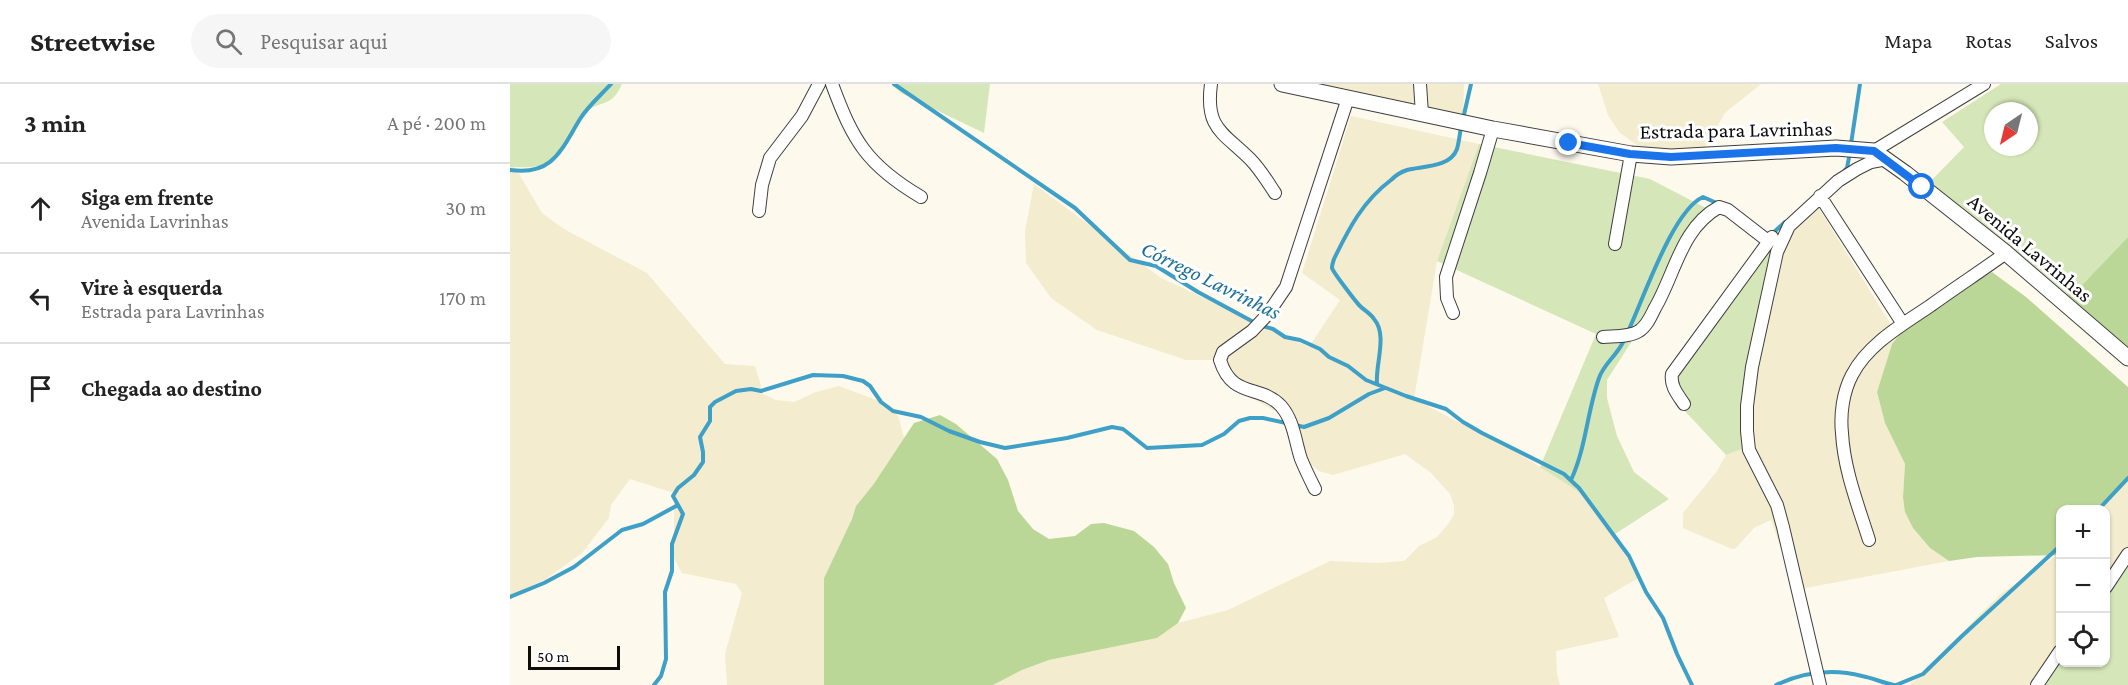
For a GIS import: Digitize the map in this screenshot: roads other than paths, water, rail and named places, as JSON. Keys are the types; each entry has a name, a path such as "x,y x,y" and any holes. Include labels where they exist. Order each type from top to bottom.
{"street":[{"path":"759,211 762,185 770,158 802,116 819,84"},
{"path":"832,84 845,116 867,157 883,172 921,197"},
{"path":"1211,84 1212,114 1216,127 1256,165 1275,193"},
{"name":"Estrada para Lavrinhas","path":"1282,84 1493,129 1630,154 1671,157 1836,148 1881,155"},
{"path":"1420,84 1422,114"},
{"path":"1820,685 1783,527 1776,505 1749,450 1747,406 1757,339 1772,270 1784,232 1820,196 1984,84"},
{"path":"1315,489 1302,460 1287,414 1275,402 1237,386 1231,381 1220,360 1223,352 1252,331 1267,315 1286,287 1348,98"},
{"path":"1453,314 1447,298 1446,277 1493,129"},
{"path":"1615,244 1630,154"},
{"name":"Avenida Lavrinhas","path":"1881,155 2006,253 2128,358"},
{"path":"1820,196 1903,324"},
{"path":"1603,337 1635,333 1641,330 1663,294 1683,246 1701,221 1719,207 1728,210 1768,241"},
{"path":"1684,404 1674,389 1671,374 1768,241 1778,233 1784,232"},
{"path":"1869,540 1847,465 1842,433 1842,408 1852,375 1873,348 1903,324 2006,253"},
{"path":"2110,581 2128,554"},
{"path":"2037,685 2056,658"}],"waterway":[{"name":"Córrego Lavrinhas","path":"510,170 525,171 546,165 561,150 583,114 611,84"},
{"name":"Córrego Lavrinhas","path":"894,84 1075,208 1130,260 1156,266 1259,325 1320,349 1366,380 1446,409 1482,433 1564,474 1579,488 1629,556 1646,592 1663,618 1692,685"},
{"path":"1463,119 1471,84"},
{"path":"1851,144 1860,84"},
{"path":"1377,384 1381,342 1378,326 1336,275 1332,268 1334,260 1351,226 1372,197 1394,177 1407,170 1448,160 1457,149 1461,126"},
{"path":"1845,170 1850,152"},
{"path":"1571,480 1580,455 1599,378 1622,344 1668,241 1691,206 1703,197 1719,204"},
{"path":"1773,233 1785,222"},
{"path":"654,685 661,676 666,659 665,592 672,571 672,544 683,514 673,496 678,488 694,475 703,462 700,437 710,421 710,407 736,391 751,389 761,391 813,375 843,376 863,381 870,386 881,402 893,411 921,417 949,431 1005,448 1067,438 1112,427 1123,429 1147,448 1202,445 1224,434 1239,421 1250,418 1263,418 1304,427 1329,418 1369,394 1385,388"},
{"path":"2103,505 2128,478"},
{"path":"510,597 574,567 622,530 643,524 678,505"},
{"path":"1896,685 1923,674 2056,550"},
{"path":"1776,685 1807,674 1829,672 1851,674 1894,685"}]}
